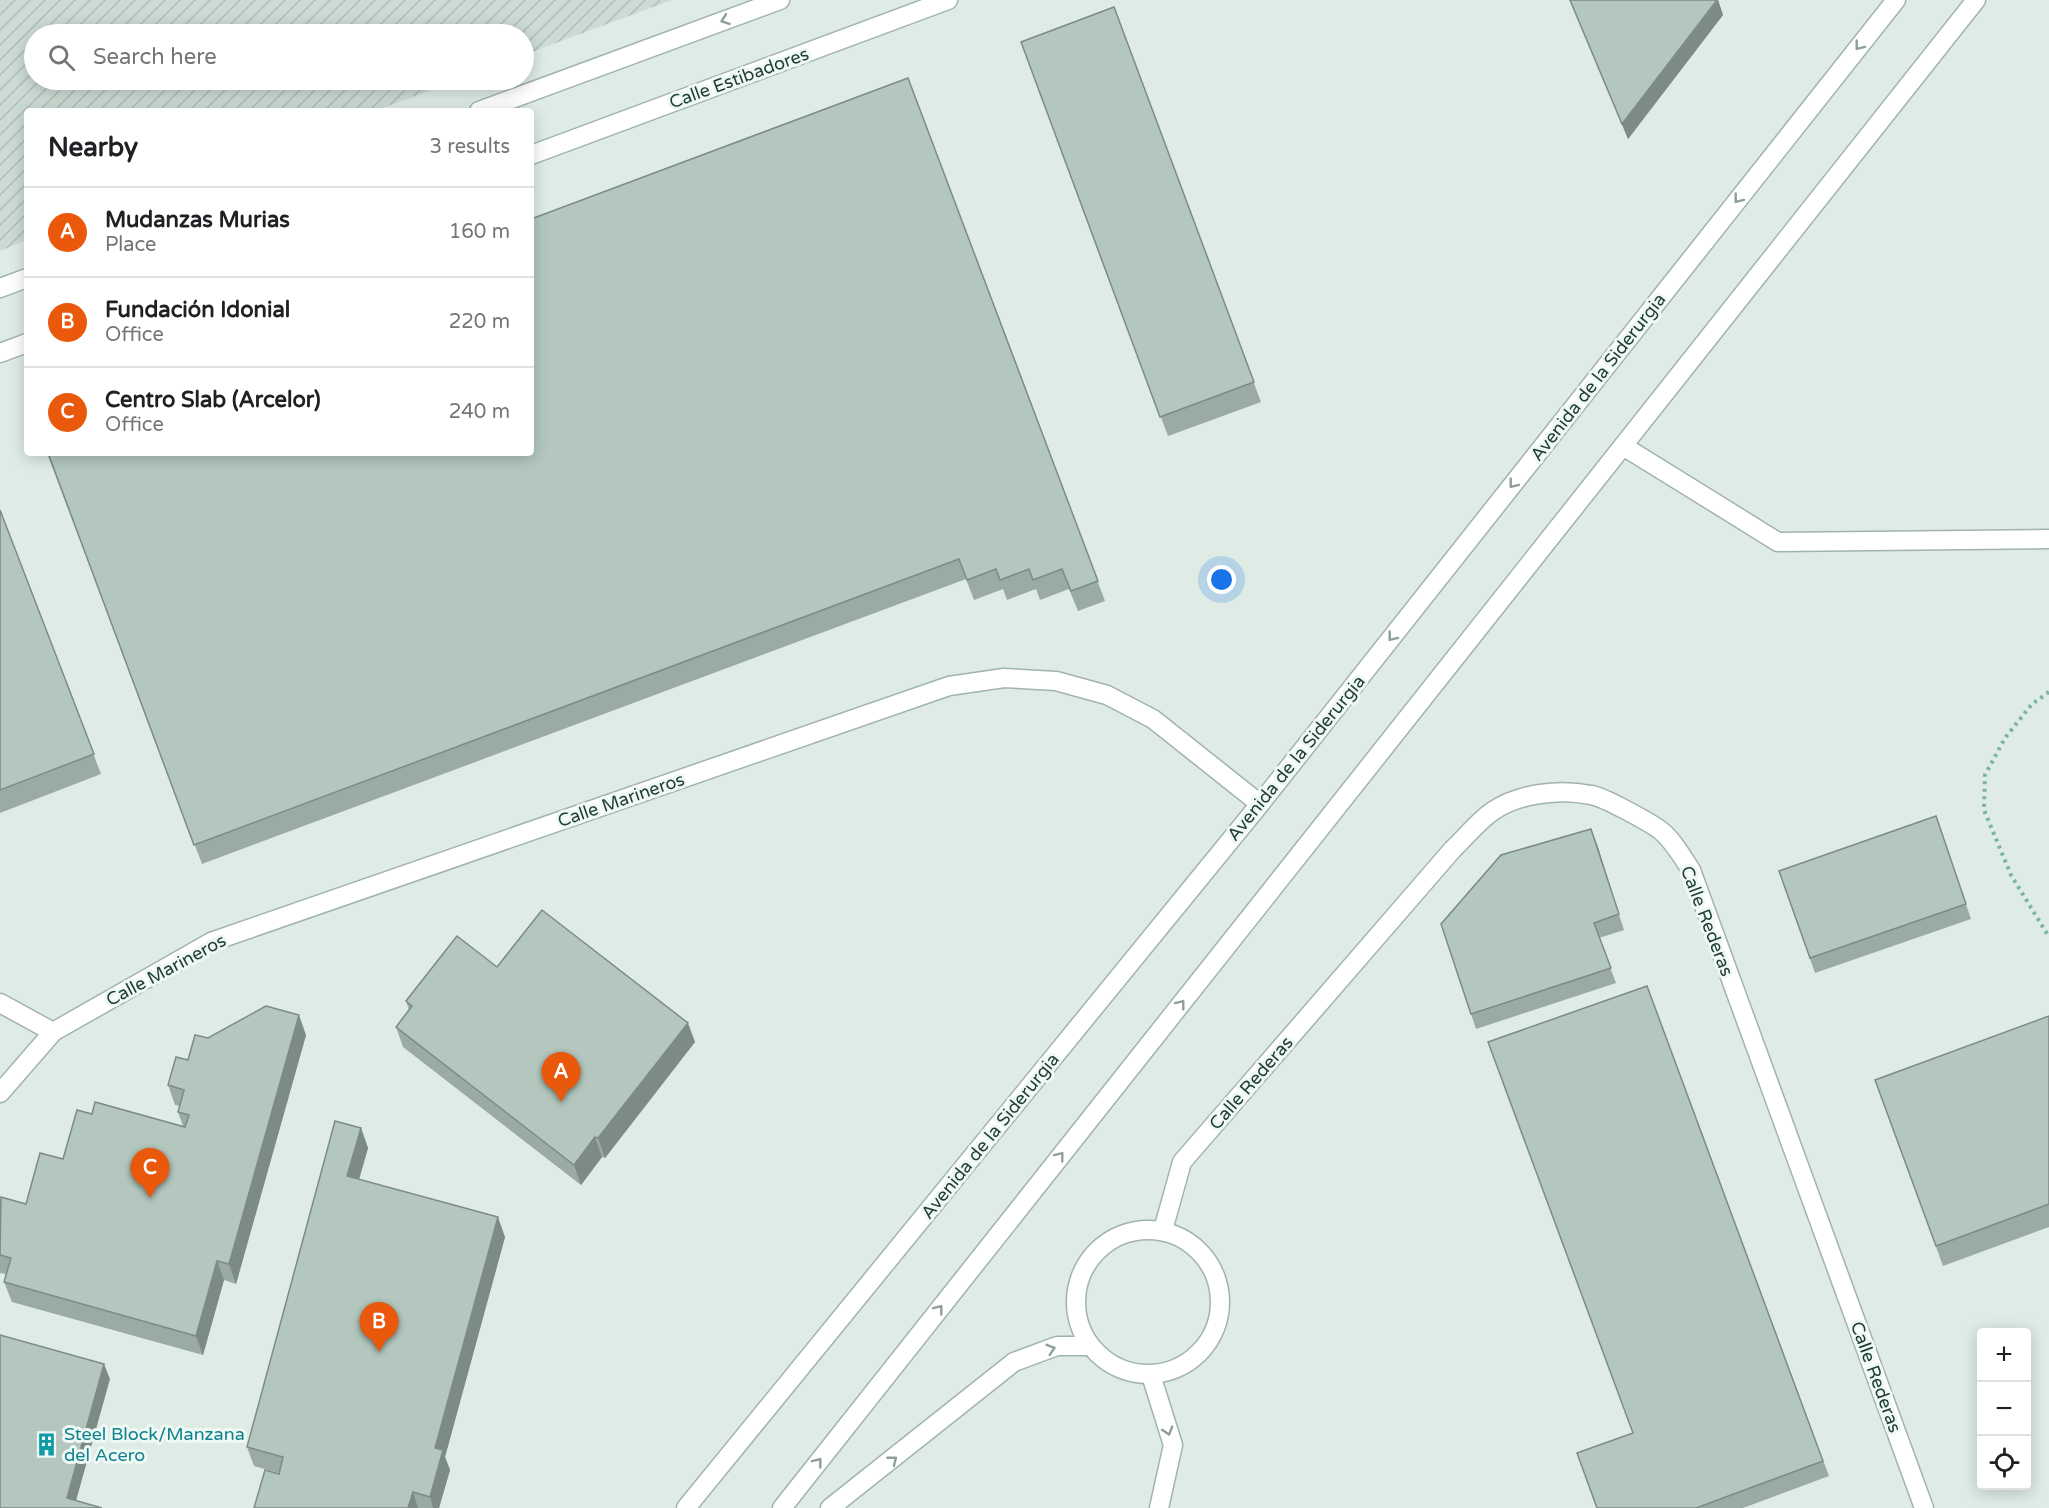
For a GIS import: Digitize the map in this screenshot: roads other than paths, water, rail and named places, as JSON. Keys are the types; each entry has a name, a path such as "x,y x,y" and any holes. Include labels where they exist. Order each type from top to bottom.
{"street":[{"path":"487,108 780,0"},
{"name":"Calle Estibadores","path":"534,154 948,0"},
{"name":"Avenida de la Siderurgia","path":"686,1508 1260,804 1896,0"},
{"path":"782,1508 1976,0"},
{"path":"0,288 24,279"},
{"path":"0,353 24,344"},
{"path":"1623,446 1779,542 2049,540"},
{"name":"Calle Marineros","path":"0,1093 53,1032 211,942 949,686 1004,678 1056,681 1107,696 1153,719 1260,804"},
{"name":"Calle Rederas","path":"1163,1230 1182,1162 1453,849 1493,811 1523,797 1556,792 1592,795 1631,813 1661,831 1691,870 1916,1499 1924,1508"},
{"path":"0,1003 53,1032"},
{"path":"1163,1230 1195,1245 1216,1273 1222,1308 1210,1341 1185,1366 1151,1375 1116,1368 1090,1346 1076,1313 1079,1278 1098,1248 1128,1231 1163,1230"},
{"path":"830,1508 1014,1362 1057,1346 1090,1346"},
{"path":"1151,1375 1173,1445 1159,1508"}],"place":[{"name":"Mudanzas Murias","path":"561,1102"},
{"name":"Centro Slab (Arcelor)","path":"150,1198"},
{"name":"Fundación Idonial","path":"379,1352"},
{"name":"Steel Block/Manzana del Acero","path":"46,1444"}]}
